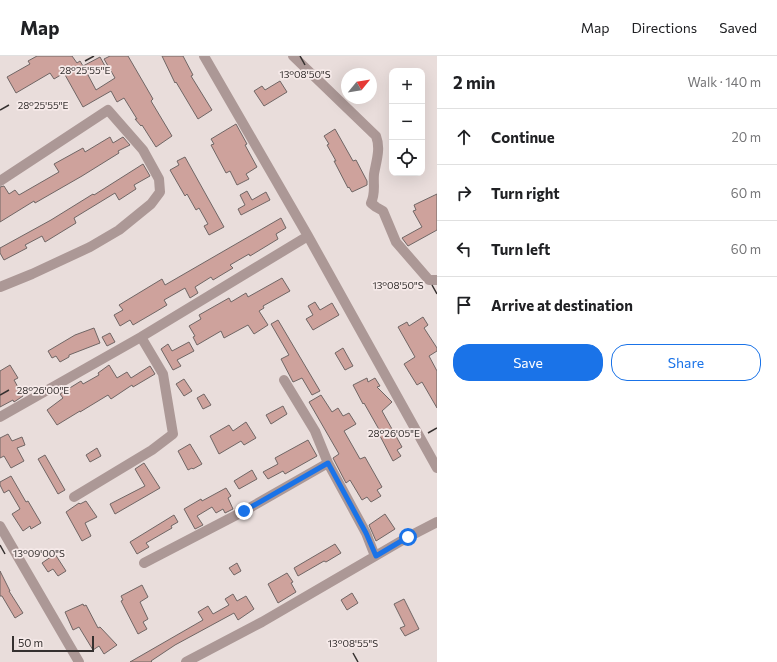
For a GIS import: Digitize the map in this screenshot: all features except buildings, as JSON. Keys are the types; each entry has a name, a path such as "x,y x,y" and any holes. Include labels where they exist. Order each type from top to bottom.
{"street":[{"path":"204,56 308,236 437,468"},
{"path":"293,56 376,136 379,142 374,176 375,192 371,203 383,210 396,242 411,261 429,280 437,280"},
{"path":"0,181 108,110 143,150 159,179 160,192 151,204 119,230 77,253 0,287"},
{"path":"0,417 141,337 308,236"},
{"path":"74,497 152,450 173,434 163,374 141,337"},
{"path":"284,380 315,431 328,463 366,533 376,556"},
{"path":"144,562 244,511 328,463"},
{"path":"186,662 262,622 437,522"},
{"path":"0,526 79,662"}],"route":[{"path":"244,511 328,463 346,494 376,556 408,537"}]}
